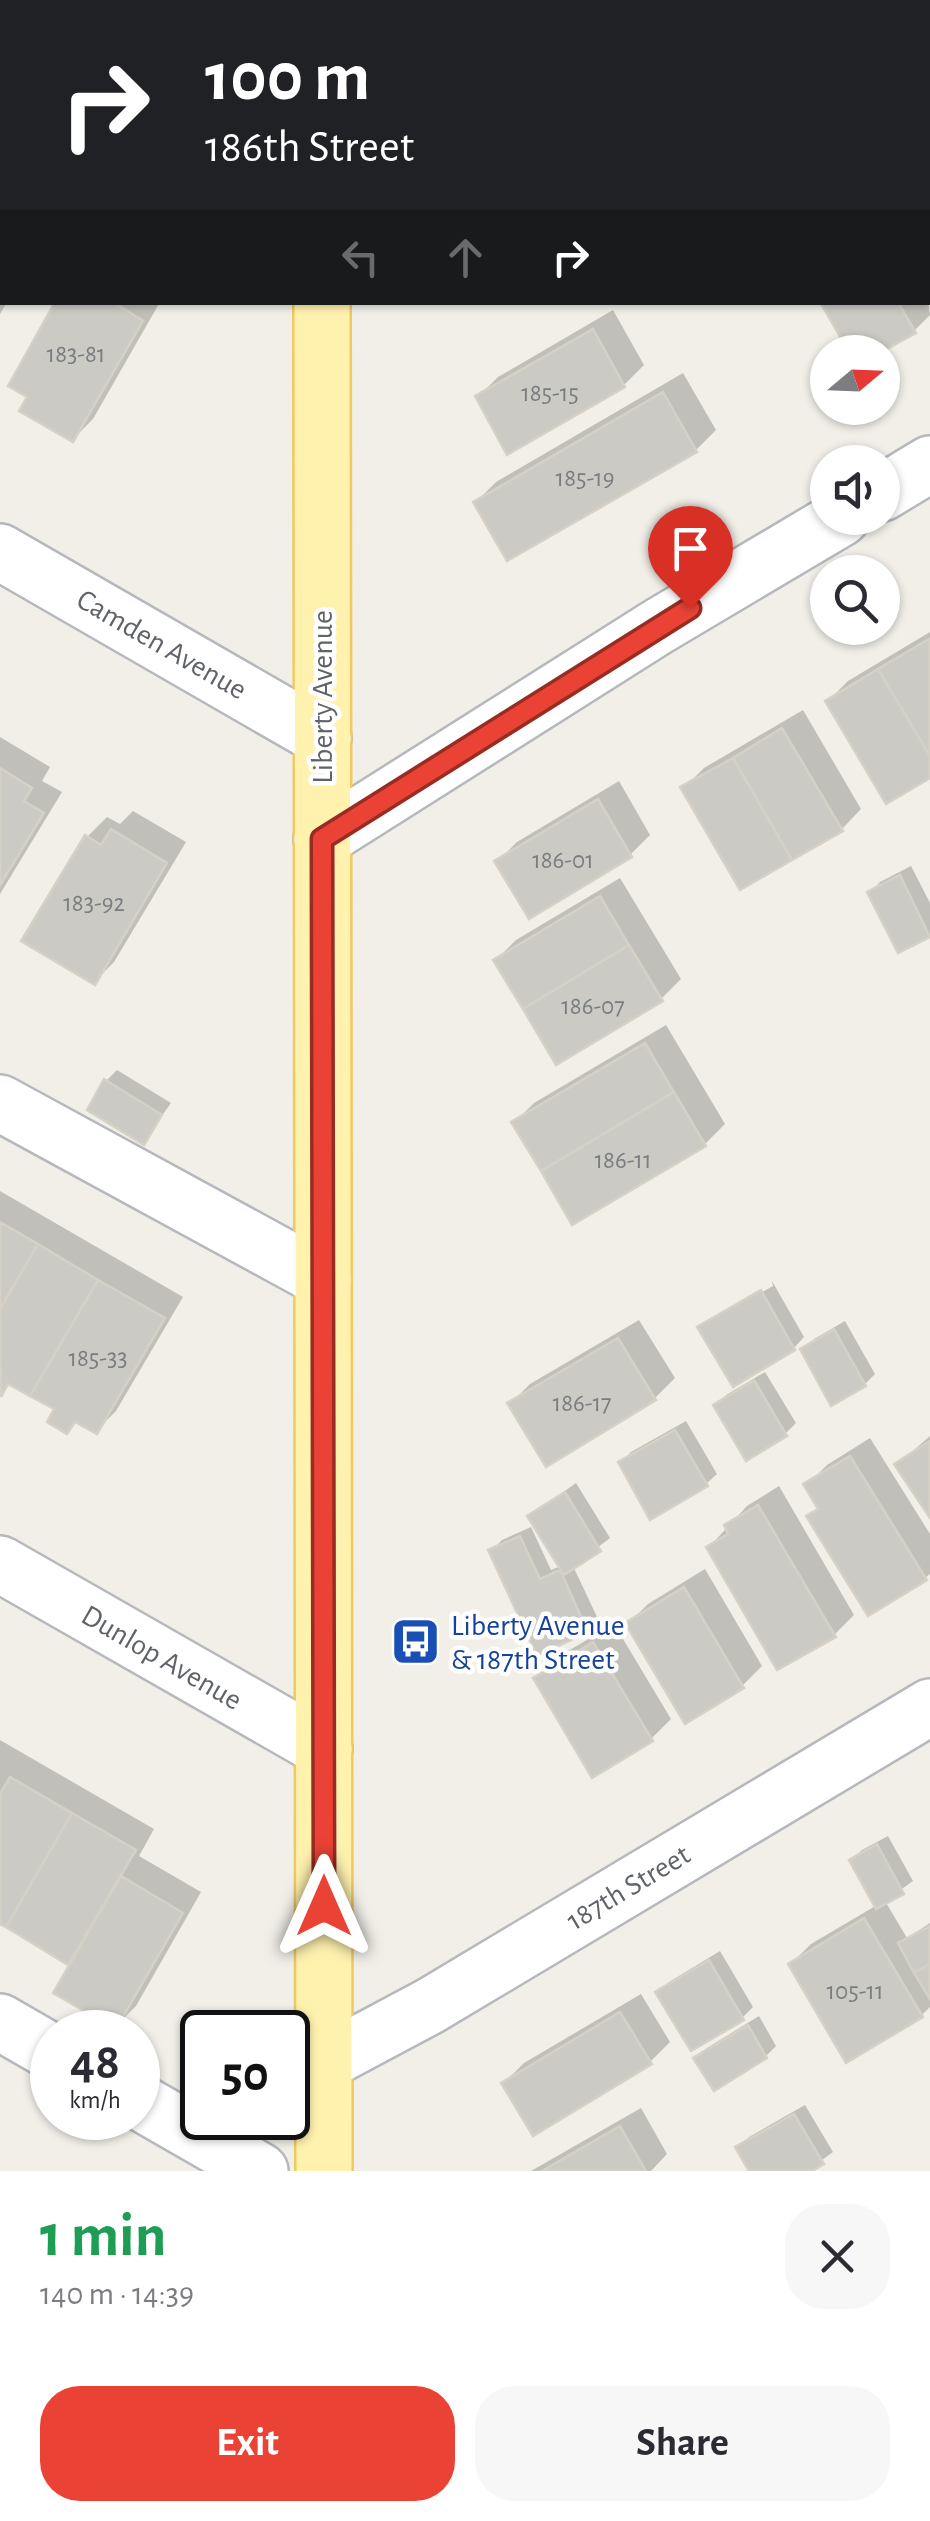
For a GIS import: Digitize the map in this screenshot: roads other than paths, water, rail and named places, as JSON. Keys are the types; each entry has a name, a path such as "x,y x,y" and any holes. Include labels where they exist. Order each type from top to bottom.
{"main road":[{"name":"Liberty Avenue","path":"322,305 324,2171"}],"street":[{"path":"900,482 930,464"},
{"path":"322,839 813,535"},
{"name":"Camden Avenue","path":"0,552 323,738"},
{"path":"0,1104 323,1279"},
{"name":"Dunlop Avenue","path":"0,1564 324,1749"},
{"name":"187th Street","path":"325,2062 430,2006 930,1707"},
{"path":"0,2022 30,2039"},
{"path":"160,2114 260,2171"}],"place":[{"name":"Liberty Avenue & 187th Street","path":"416,1642"}]}
